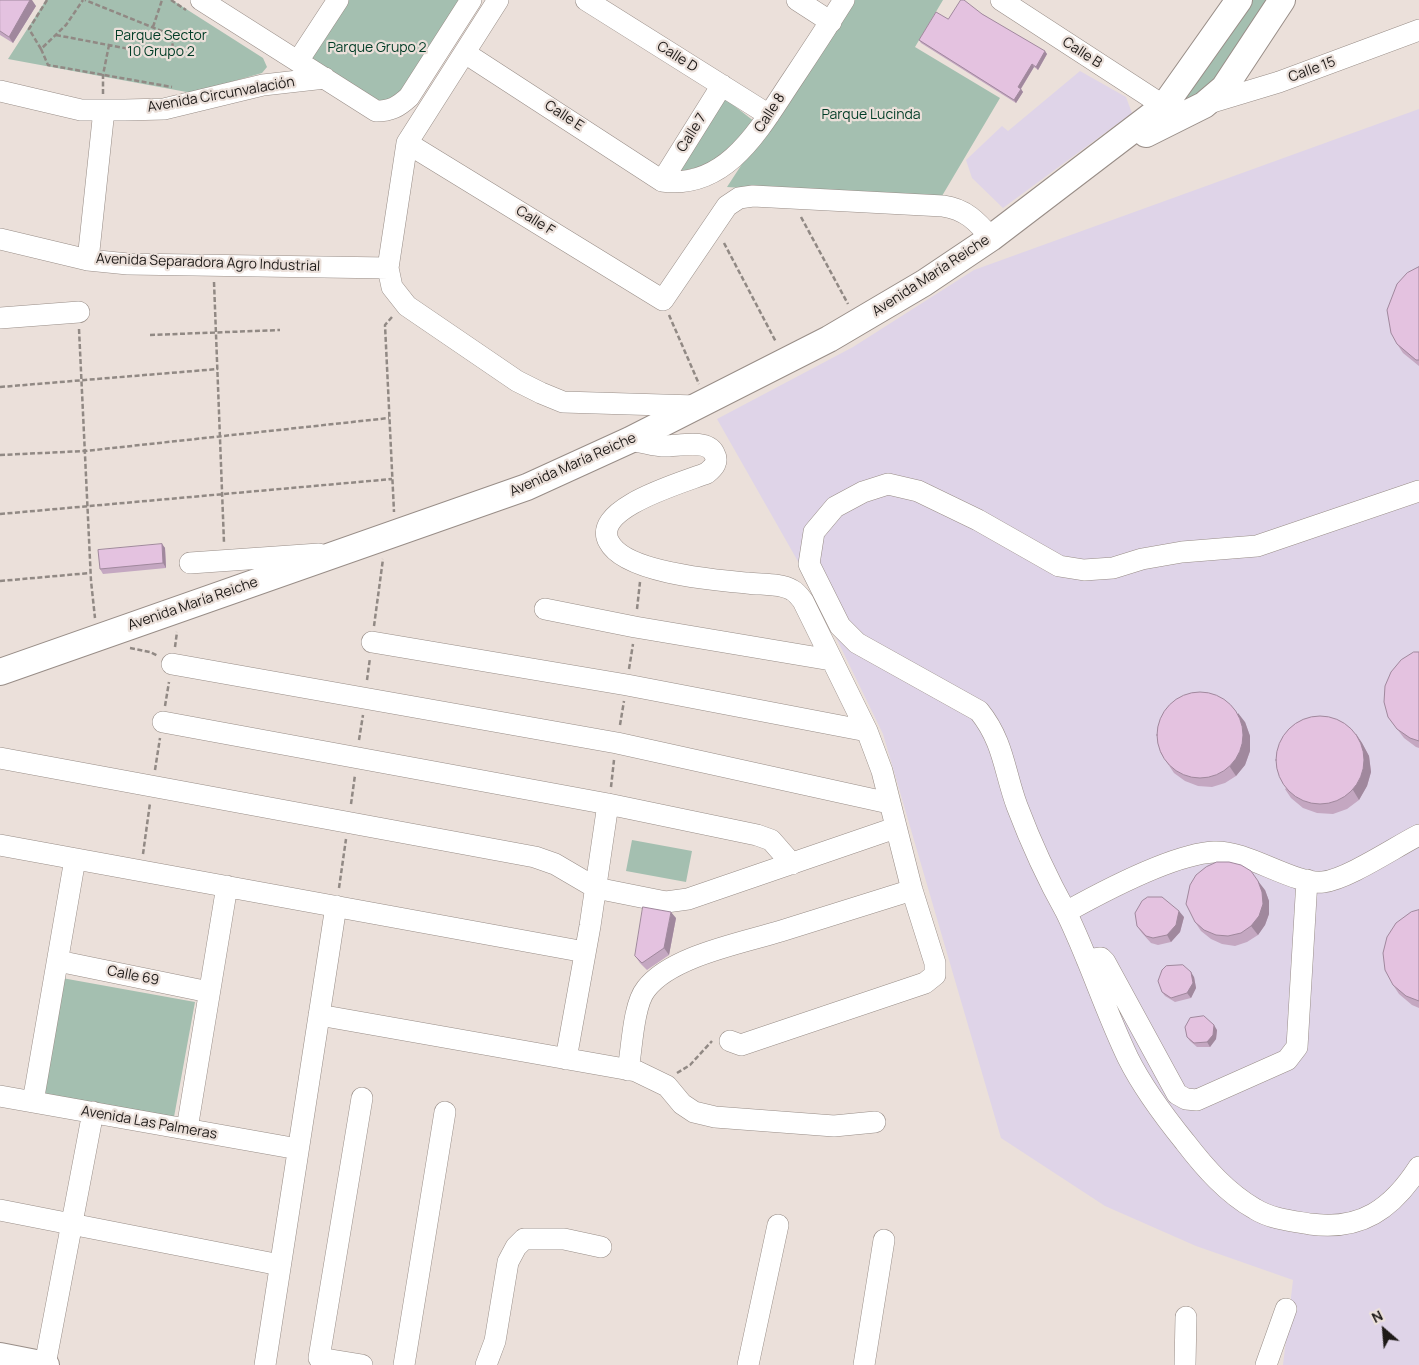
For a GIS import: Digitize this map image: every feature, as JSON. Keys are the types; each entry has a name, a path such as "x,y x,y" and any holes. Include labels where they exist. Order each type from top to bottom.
{"main road":[{"name":"Avenida María Reiche","path":"1098,158 1204,105 1231,80 1282,0"},
{"name":"Avenida María Reiche","path":"0,672 528,487 630,440 692,406 829,339 924,283 991,238 1164,106 1231,3"},
{"path":"0,1356 46,1365"}],"street":[{"path":"298,61 338,0"},
{"path":"194,5 298,61 376,111 389,111 398,108 409,97 471,0"},
{"path":"498,0 407,143 388,268 392,287 407,306 517,381 563,402 692,406"},
{"name":"Calle D","path":"586,0 769,115"},
{"path":"797,0 831,22"},
{"name":"Calle 8","path":"662,181 680,183 711,173 751,142 844,0"},
{"name":"Calle B","path":"1001,0 1164,106"},
{"name":"Calle 15","path":"1204,105 1279,82 1419,30"},
{"name":"Calle E","path":"465,53 662,181"},
{"name":"Avenida Circunvalación","path":"0,91 81,110 164,109 263,85 325,78"},
{"name":"Calle 7","path":"662,181 722,85"},
{"path":"88,260 104,110"},
{"name":"Calle F","path":"407,143 663,300"},
{"path":"663,300 727,206 739,198 752,196 959,208 978,222 991,238"},
{"name":"Avenida Separadora Agro Industrial","path":"0,239 88,260 128,264 388,268"},
{"path":"0,318 78,312"},
{"path":"630,440 661,446 704,445 712,449 717,457 715,465 707,472 629,504 613,515 606,528 608,541 616,552 642,566 704,580 780,586 792,590 803,600 867,731 882,771 912,890 935,963 934,975 925,983 741,1045 722,1040"},
{"path":"1419,491 1257,546 1182,552 1142,559 1113,568 1084,570 1059,566 978,520 918,491 888,484 863,492 835,507 814,532 809,564 840,626 856,643 979,711 989,723 998,739 1017,806 1048,880 1066,912 1088,960 1129,1060 1156,1104 1199,1161 1228,1191 1257,1210 1288,1221 1326,1226 1354,1224 1384,1208 1419,1167"},
{"path":"190,563 342,552"},
{"path":"545,609 635,627 831,660"},
{"path":"372,642 627,685 867,731"},
{"path":"0,660 36,659"},
{"path":"172,664 365,700 617,743 890,803"},
{"path":"163,722 608,804 757,835 771,840 792,864"},
{"path":"0,758 536,857 555,864 596,888 666,902 688,899 895,828"},
{"path":"566,1059 596,888 608,804"},
{"path":"1066,912 1114,887 1182,858 1215,852 1256,861 1307,880 1323,882 1341,876 1419,835"},
{"path":"0,845 585,952"},
{"path":"33,1102 76,858"},
{"path":"1088,960 1101,958 1105,962 1177,1094 1186,1099 1197,1100 1287,1060 1297,1047 1307,880"},
{"path":"187,1129 227,886"},
{"path":"628,1070 640,1000 645,990 669,970 710,953 912,890"},
{"path":"265,1365 336,906"},
{"name":"Calle 69","path":"58,961 209,992"},
{"path":"319,1015 628,1070 667,1086 682,1104 694,1112 714,1117 834,1126 875,1122"},
{"name":"Avenida Las Palmeras","path":"0,1096 298,1149"},
{"path":"361,1365 319,1358 362,1098"},
{"path":"46,1365 92,1112"},
{"path":"404,1365 445,1112"},
{"path":"0,1210 280,1265"},
{"path":"748,1365 778,1225"},
{"path":"486,1365 495,1341 508,1262 516,1247 524,1239 564,1239 601,1247"},
{"path":"864,1365 884,1240"},
{"path":"1266,1365 1286,1309"},
{"path":"1185,1365 1186,1317"}],"path":[{"path":"47,0 29,29 48,65 176,88"},
{"path":"41,49 56,35 84,0 154,27 172,37 172,49 166,54 56,35"},
{"path":"154,27 162,0"},
{"path":"171,0 194,5"},
{"path":"104,110 103,75 109,45"},
{"path":"791,198 848,304"},
{"path":"714,224 776,342"},
{"path":"214,265 225,561"},
{"path":"663,300 699,383 692,406"},
{"path":"78,312 90,574 96,622 103,619 105,635 119,646 150,652 172,664"},
{"path":"386,325 394,518 409,517 410,529"},
{"path":"150,334 280,330"},
{"path":"0,387 82,382 218,369"},
{"path":"0,455 85,451 390,418"},
{"path":"0,514 392,479"},
{"path":"336,906 386,538"},
{"path":"0,581 90,574"},
{"path":"661,1083 690,1065 722,1040"}],"shaded area":[{"path":"1080,71 1126,97 1132,113 1003,208 972,178 966,160 1002,126 1008,131"},
{"path":"1419,109 1419,1365 1283,1365 1293,1280 1196,1246 1105,1206 1001,1138 883,734 804,572 717,419 853,347 974,270"}],"green space":[{"name":"Parque Sector 10 Grupo 2","path":"46,0 172,0 263,58 267,67 262,73 192,93 8,59"},
{"name":"Parque Grupo 2","path":"344,0 462,0 409,89 385,105 308,64"},
{"name":"Parque Lucinda","path":"849,0 943,0 915,47 1000,98 939,201 727,187"},
{"path":"1248,0 1268,0 1215,82 1175,112"},
{"path":"723,97 755,122 714,163 679,172"},
{"path":"632,840 692,851 686,882 626,871"},
{"path":"62,978 195,1002 174,1117 41,1094"}],"building":[{"path":"0,0 30,0 9,37 0,31"},
{"path":"961,0 964,0 982,14 1045,51 1036,67 1032,64 1018,87 1021,89 1014,100 919,40 936,12 948,19"},
{"path":"1419,267 1419,360 1416,360 1397,344 1391,333 1387,310 1397,284 1407,273"},
{"path":"162,544 163,563 100,569 98,550"},
{"path":"1414,652 1419,652 1419,741 1410,738 1397,729 1388,717 1384,702 1385,686 1391,672 1401,660"},
{"path":"1200,692 1217,695 1231,704 1240,718 1243,735 1240,752 1231,766 1217,775 1200,778 1183,775 1169,766 1160,752 1157,735 1160,718 1169,704 1183,695"},
{"path":"1311,716 1329,716 1345,723 1357,735 1364,751 1364,769 1357,785 1345,797 1329,804 1311,804 1295,797 1283,785 1276,769 1276,751 1283,735 1295,723"},
{"path":"1217,862 1241,865 1251,871 1258,881 1262,892 1263,904 1259,916 1251,926 1241,933 1228,936 1216,935 1204,930 1195,922 1186,904 1190,885 1196,875 1206,867"},
{"path":"1148,897 1162,897 1179,911 1176,925 1167,935 1153,938 1146,936 1137,926 1135,913 1142,901"},
{"path":"643,907 671,912 664,948 642,963 635,956"},
{"path":"1419,910 1419,1001 1406,996 1393,985 1385,970 1383,953 1387,937 1396,923 1411,912"},
{"path":"1183,965 1191,972 1193,983 1187,993 1171,998 1162,992 1158,981 1162,970 1166,966"},
{"path":"1204,1016 1214,1025 1213,1035 1207,1042 1194,1043 1187,1037 1185,1027 1190,1018"}]}
